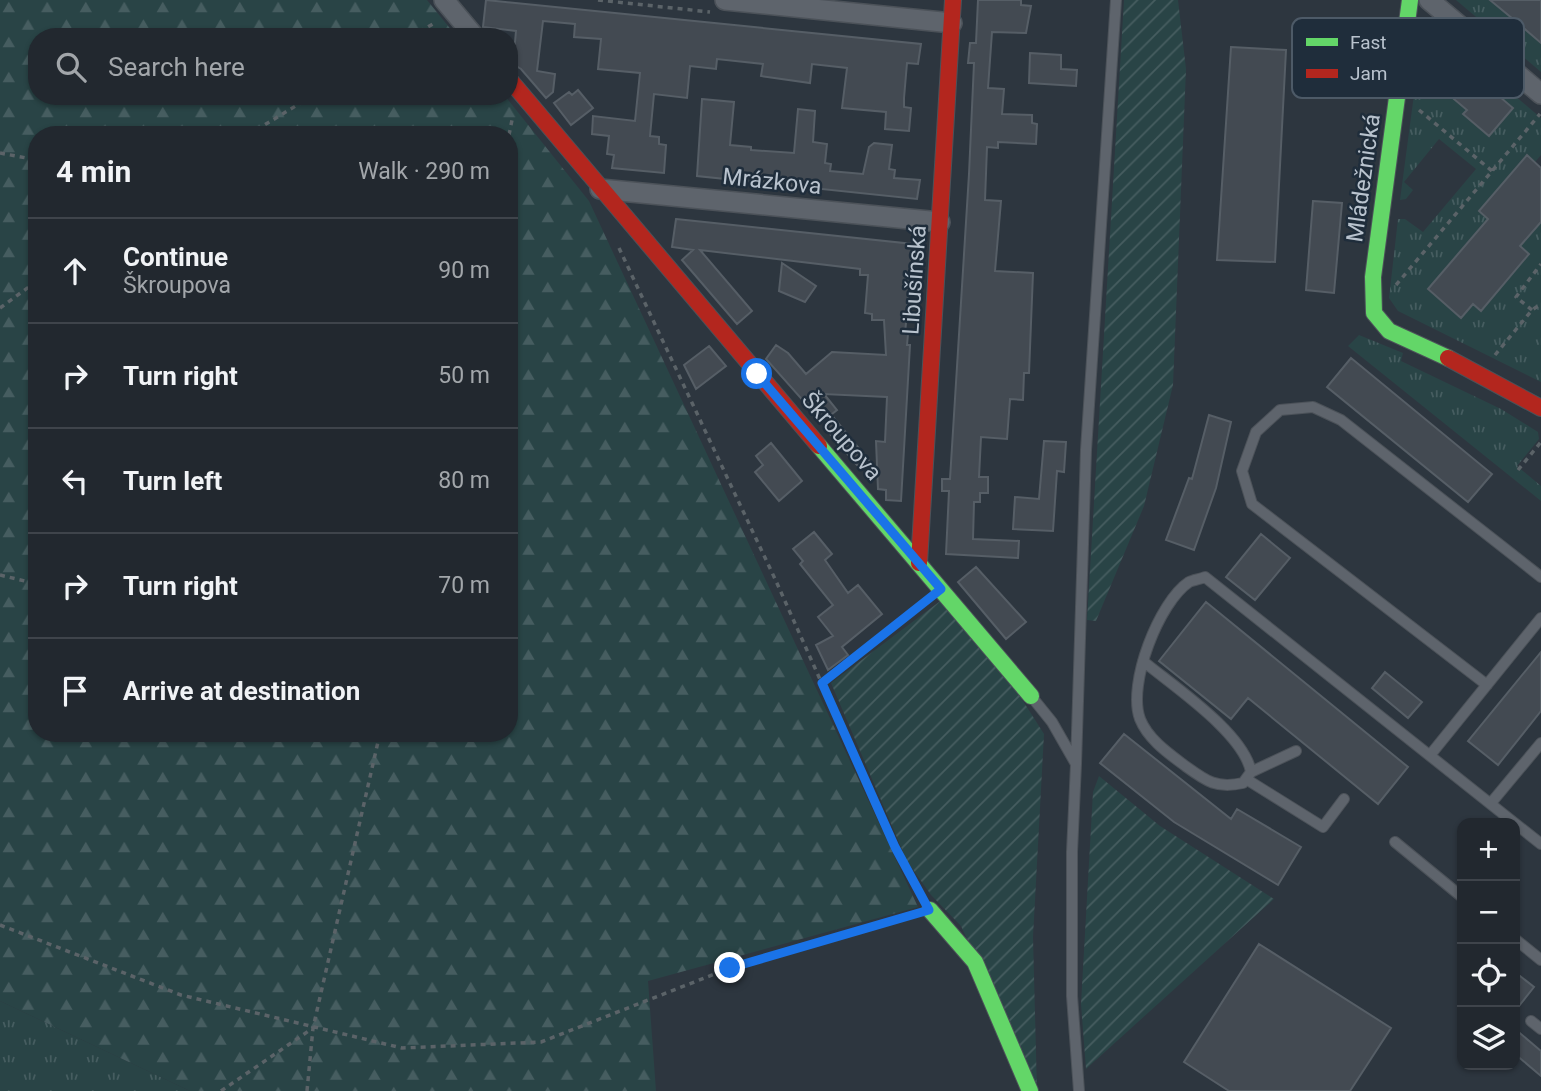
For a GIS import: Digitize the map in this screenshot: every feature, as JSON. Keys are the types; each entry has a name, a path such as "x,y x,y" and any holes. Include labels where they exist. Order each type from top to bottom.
{"street":[{"path":"725,0 952,23"},
{"name":"Libušínská","path":"919,563 953,0"},
{"name":"Mládežnická","path":"1408,18 1410,0"},
{"path":"1429,0 1451,18"},
{"path":"449,6 467,28"},
{"path":"1524,79 1541,93"},
{"name":"Škroupova","path":"518,90 1031,696"},
{"name":"Mládežnická","path":"1397,98 1373,276 1372,306 1378,320 1389,331 1470,368 1541,408"},
{"name":"Mrázkova","path":"600,188 940,222"},
{"path":"929,910 975,962 1030,1091"}],"lane":[{"path":"1079,1091 1072,996 1072,852 1086,450 1116,0"},
{"path":"1487,685 1252,504 1242,471 1256,432 1280,410 1313,407 1341,420 1541,577"},
{"path":"1143,662 1225,732 1249,760 1248,775 1243,783 1223,787 1192,771 1151,737 1140,718 1136,695 1147,642 1189,582 1205,578 1431,754 1541,844"},
{"path":"1431,754 1541,618"},
{"path":"1031,696 1052,722 1076,764"},
{"path":"1491,803 1541,743"},
{"path":"1248,775 1296,751"},
{"path":"1248,775 1323,827 1343,799"},
{"path":"1395,842 1457,893"},
{"path":"1520,943 1541,960"},
{"path":"1531,1021 1541,1029"}],"path":[{"path":"422,28 449,6"},
{"path":"1409,102 1492,171"},
{"path":"263,126 297,105"},
{"path":"1395,286 1541,114"},
{"path":"0,153 28,158"},
{"path":"0,925 181,995 402,1048 541,1042 730,968 929,910 895,847 822,683 619,246"},
{"path":"1532,310 1516,296 1541,264"},
{"path":"0,308 28,288"},
{"path":"1491,359 1532,310 1541,304"},
{"path":"1518,470 1541,442"},
{"path":"0,575 28,582"},
{"path":"822,683 941,589"},
{"path":"307,1091 313,1028 378,742"},
{"path":"221,1091 313,1028"}],"green space":[{"path":"0,0 427,0 450,28 28,28 28,105 512,105 589,201 918,907 648,981 656,1091 190,1091 0,1001"},
{"path":"1124,0 1178,0 1186,69 1173,385 1144,506 1096,621 1087,620"},
{"path":"1456,0 1490,0 1511,18 1477,18"},
{"path":"1524,29 1541,43 1541,72 1524,58"},
{"path":"1414,98 1453,98 1467,110 1464,115 1489,136 1512,108 1487,98 1517,98 1541,118 1541,155 1535,162 1526,155 1479,211 1496,226 1475,233 1428,289 1461,317 1473,304 1482,310 1529,254 1512,239 1524,226 1532,232 1541,222 1541,382 1398,311 1389,298 1398,219 1405,219 1423,232 1476,169 1439,139 1404,182 1413,190 1406,199 1400,200"},
{"path":"1359,335 1403,353 1401,361 1501,409 1538,432 1539,439 1517,466 1541,486 1541,501 1348,346"},
{"path":"943,599 1018,693 1044,734 1033,937 1037,1091 961,926 931,895 907,861 831,683"},
{"path":"1099,776 1160,826 1274,899 1086,1069 1081,1004 1093,792"},
{"path":"0,1001 190,1091 0,1091"}],"building":[{"path":"486,0 921,44 918,64 907,63 904,107 911,108 909,131 885,129 886,112 842,108 847,68 812,64 810,83 761,76 763,64 717,59 716,69 690,66 687,98 654,94 650,136 659,137 659,144 666,145 664,173 612,168 614,155 607,154 609,136 592,134 593,116 635,121 640,73 598,69 601,39 574,37 575,24 543,21 537,71 555,74 553,92 546,98 518,67 518,28 483,27"},
{"path":"978,0 1021,0 1021,5 1031,6 1026,33 992,32 988,88 1004,89 1002,114 1032,115 1032,123 1037,124 1036,144 998,142 998,148 987,147 985,200 1001,201 995,271 1033,273 1029,373 1024,373 1023,400 1010,399 1007,439 981,437 979,477 988,477 988,493 980,493 980,502 974,502 973,539 1019,541 1018,558 946,554 949,491 942,491 942,479 950,479 974,63 968,63 970,43 976,43"},
{"path":"1490,0 1541,0 1541,43 1524,28 1524,18 1512,18"},
{"path":"1231,47 1286,50 1275,262 1217,260"},
{"path":"1030,53 1061,55 1061,69 1077,70 1076,86 1029,83"},
{"path":"578,90 593,108 571,125 554,103 569,92 572,95"},
{"path":"1453,98 1501,98 1513,108 1489,136 1463,114 1467,110"},
{"path":"702,99 734,102 730,145 751,147 751,150 794,153 798,109 815,111 813,142 827,144 825,163 831,164 830,171 863,174 869,147 874,143 892,145 889,169 895,170 894,178 920,180 917,199 697,176"},
{"path":"1527,155 1541,168 1541,222 1520,246 1529,254 1481,311 1473,304 1461,318 1428,289 1488,219 1479,211"},
{"path":"1313,201 1342,203 1334,293 1306,290"},
{"path":"676,219 913,244 905,334 908,334 907,345 910,345 901,501 886,500 886,490 878,489 876,441 885,442 887,397 824,394 837,410 822,422 766,359 776,345 788,353 806,374 832,352 886,355 884,320 872,320 872,314 865,313 868,275 860,275 860,269 700,250 752,311 737,324 682,260 693,250 672,247"},
{"path":"782,263 816,286 805,302 779,291"},
{"path":"709,346 726,366 696,389 684,365"},
{"path":"1351,358 1492,474 1468,502 1327,387"},
{"path":"1209,415 1231,422 1216,488 1194,550 1166,540 1189,478 1192,479"},
{"path":"834,418 875,468 857,465 824,427"},
{"path":"1044,441 1066,442 1064,472 1057,471 1053,531 1013,529 1015,497 1039,499"},
{"path":"771,443 802,481 779,501 755,472 763,465 756,456"},
{"path":"814,532 832,554 825,560 848,593 858,585 882,614 842,647 848,655 828,670 816,645 833,636 818,617 833,605 800,564 803,561 793,549"},
{"path":"1261,534 1290,558 1255,600 1226,577"},
{"path":"976,567 1026,622 1006,639 958,582"},
{"path":"1206,602 1408,767 1378,804 1248,698 1231,719 1159,661"},
{"path":"1541,652 1541,711 1498,765 1468,741"},
{"path":"1385,672 1422,702 1408,718 1372,688"},
{"path":"1124,734 1231,819 1237,809 1301,847 1278,885 1174,822 1100,763"},
{"path":"1259,944 1391,1028 1350,1091 1229,1091 1184,1062"},
{"path":"1520,976 1534,987 1520,1005"},
{"path":"1520,1033 1541,1051 1541,1076 1520,1058"}],"traffic: fast":[{"path":"1408,18 1410,0"},
{"path":"1397,98 1373,277 1374,313 1389,331 1448,358"},
{"path":"819,446 1031,696"},
{"path":"930,910 975,962 1030,1091"}],"traffic: jam":[{"path":"919,563 953,0"},
{"path":"518,90 819,446"},
{"path":"1448,358 1541,408"}],"route":[{"path":"730,968 929,910 895,847 822,683 941,589 757,374"}]}
